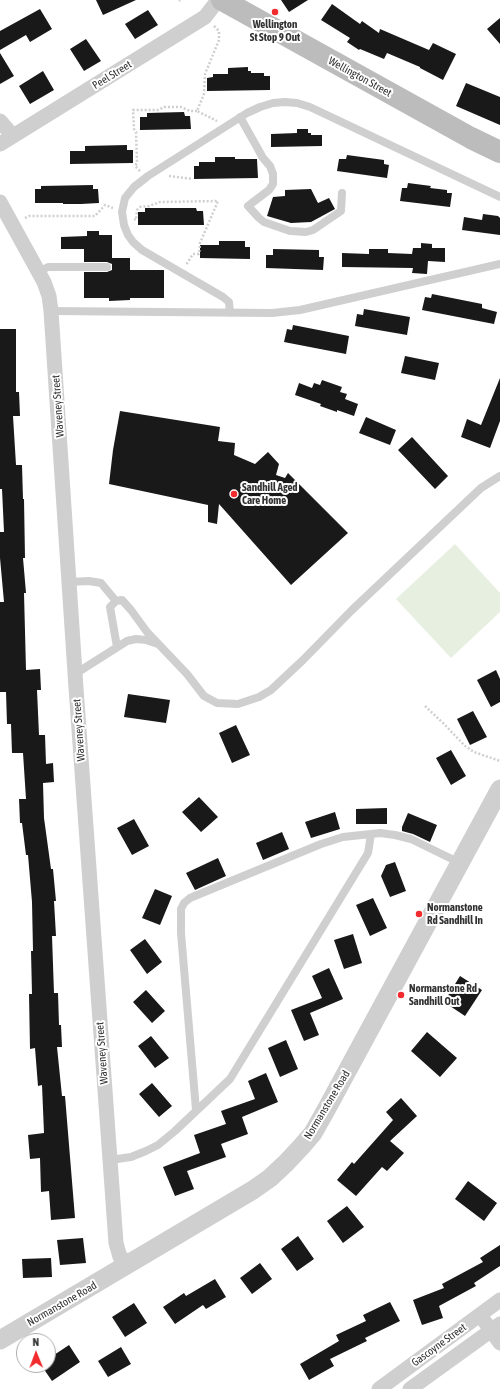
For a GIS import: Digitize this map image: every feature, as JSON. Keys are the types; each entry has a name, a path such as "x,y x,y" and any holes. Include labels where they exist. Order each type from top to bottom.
{"main road":[{"name":"Wellington Street","path":"222,0 471,138 500,152"}],"street":[{"name":"Peel Street","path":"6,140 206,17 218,0"},
{"path":"0,121 6,140"},
{"name":"Waveney Street","path":"0,202 38,272 49,296 51,311 75,674 116,1243 120,1257 130,1264"},
{"name":"Normanstone Road","path":"0,1340 253,1190 270,1178 309,1138 330,1103 500,789"},
{"name":"Gascoyne Street","path":"379,1389 500,1300"},
{"path":"479,1315 495,1328 500,1343"},
{"name":"Gascoyne Street","path":"410,1389 495,1328"}],"lane":[{"path":"230,313 229,302 223,297 142,250 133,242 124,225 122,212 125,198 134,187 148,176 240,117 260,106 273,103 297,103 310,107 500,197"},
{"path":"240,117 263,158 270,166 273,174 272,184 269,190 248,206 264,222 290,231 306,232 313,230 341,212 342,193"},
{"path":"51,311 272,313 300,310 500,264"},
{"path":"38,272 48,267 107,267"},
{"path":"117,647 110,606 116,601 122,600 148,632 187,674 204,696 217,703 238,704 259,698 271,690 303,660 352,610 481,488 500,476"},
{"path":"69,582 89,581 100,583 116,601"},
{"path":"75,674 127,641 136,639 160,644"},
{"path":"110,1160 131,1157 158,1145 230,1079 368,853 371,834"},
{"path":"196,1110 181,932 181,909 184,903 190,898 320,844 343,836 371,834 395,835 411,839 460,863"}],"path":[{"path":"197,111 204,94 205,74 219,40 218,31 212,25"},
{"path":"193,179 164,175 153,180 135,166 137,162 136,132 134,129 133,110 158,110 164,107 180,107 190,111 197,111 220,122 224,127"},
{"path":"12,225 29,216 96,216 105,205 136,220 137,210 142,206 149,206 160,202 218,201 200,243 199,254 192,254 182,273"},
{"path":"425,706 445,724 465,746 474,752 500,761"}],"green space":[{"path":"455,544 500,593 500,612 451,658 396,599"}],"building":[{"path":"96,0 136,0 103,15"},
{"path":"281,0 308,0 289,12"},
{"path":"332,4 360,24 362,21 379,33 380,29 429,50 433,43 456,54 443,80 420,67 387,53 384,59 360,49 359,50 347,42 350,38 321,20"},
{"path":"40,9 52,29 30,42 26,35 0,50 0,31"},
{"path":"148,10 158,25 135,39 125,24"},
{"path":"500,18 500,44 487,29"},
{"path":"86,39 101,61 84,71 70,49"},
{"path":"0,53 14,76 0,84"},
{"path":"248,67 248,71 251,71 251,73 264,73 264,76 270,76 270,90 207,91 207,78 213,77 213,74 228,74 228,68"},
{"path":"43,71 54,90 30,104 19,86"},
{"path":"466,83 500,97 500,125 456,106"},
{"path":"184,112 185,116 190,116 191,129 140,130 140,117 147,117 147,113"},
{"path":"297,129 308,129 308,133 311,133 311,135 322,135 322,146 271,147 271,134 297,133"},
{"path":"127,145 127,150 133,150 133,163 70,164 70,151 85,151 85,146"},
{"path":"347,155 384,160 384,164 389,165 387,178 337,171 339,159 346,159"},
{"path":"215,157 257,159 258,178 194,179 194,166 199,166 199,162 215,162"},
{"path":"408,183 447,190 447,193 452,193 450,207 400,201 402,188 407,188"},
{"path":"93,185 93,189 98,189 99,203 35,203 35,189 41,189 41,186"},
{"path":"311,189 318,203 329,198 335,209 311,222 291,223 267,216 273,197 285,196 285,190"},
{"path":"145,208 196,208 197,211 203,211 204,225 138,225 138,212 145,212"},
{"path":"483,214 498,216 500,218 500,235 462,230 464,217 482,220"},
{"path":"87,231 99,231 99,235 112,235 112,258 130,258 130,270 164,270 164,298 130,298 130,300 109,301 109,298 84,298 84,272 107,272 112,270 112,264 107,262 84,262 84,249 61,249 61,237 87,236"},
{"path":"219,241 245,241 245,247 250,247 250,259 200,258 200,245 219,245"},
{"path":"421,243 432,244 432,248 445,248 445,262 428,261 427,274 412,273 413,268 342,267 342,253 369,254 369,249 388,249 388,253 412,254 413,248 421,248"},
{"path":"273,249 319,250 319,257 324,257 323,270 266,268 266,255 273,255"},
{"path":"432,294 482,304 482,308 497,312 494,324 422,310 425,297 431,298"},
{"path":"364,309 410,317 407,335 355,326 357,314 363,315"},
{"path":"293,325 349,336 346,354 284,342 287,329 292,330"},
{"path":"0,329 16,329 16,392 19,392 20,416 13,416 16,465 22,465 24,499 25,558 23,558 26,593 24,593 26,670 40,669 41,690 37,690 39,735 45,735 46,764 53,763 54,782 43,783 44,818 51,869 53,869 56,901 54,901 56,936 52,936 54,993 58,993 59,1025 61,1025 62,1047 57,1047 62,1096 65,1096 75,1218 51,1220 49,1191 41,1192 40,1158 30,1159 28,1135 44,1133 42,1085 38,1086 35,1048 30,1049 29,994 32,994 32,902 28,855 26,855 22,823 20,823 19,799 26,799 23,753 12,753 11,724 7,724 6,692 0,692 0,602 4,602 0,558 0,532 4,532 2,489 0,489"},
{"path":"405,356 439,363 435,380 401,373"},
{"path":"500,378 500,421 490,448 461,437 467,419 481,425"},
{"path":"322,380 342,387 340,392 347,394 345,399 358,404 354,416 320,406 321,404 295,395 299,383 312,388 314,383 320,385"},
{"name":"Sandhill Aged Care Home","path":"120,411 220,427 218,441 235,443 234,455 255,464 268,452 279,464 276,475 285,478 288,473 348,533 291,585 219,504 217,524 208,522 208,505 109,484"},
{"path":"366,417 396,430 390,445 359,433"},
{"path":"412,437 448,476 435,489 398,450"},
{"path":"496,670 500,679 500,702 491,707 477,680"},
{"path":"128,694 170,700 166,723 124,717"},
{"path":"473,711 487,737 470,745 457,719"},
{"path":"236,725 250,755 232,763 219,733"},
{"path":"451,750 466,776 451,785 436,758"},
{"path":"199,797 218,817 201,832 182,812"},
{"path":"387,808 387,824 356,824 356,809"},
{"path":"335,812 340,829 311,838 305,822"},
{"path":"408,813 437,825 430,842 413,834 402,831 402,827"},
{"path":"134,819 149,846 132,855 117,828"},
{"path":"282,832 289,849 263,860 256,843"},
{"path":"218,858 226,876 195,890 186,873"},
{"path":"395,862 406,891 390,897 381,876 386,865"},
{"path":"155,889 172,896 160,925 142,918"},
{"path":"373,898 387,928 370,936 356,905"},
{"path":"353,934 362,963 344,969 334,940"},
{"path":"145,939 162,962 147,974 130,950"},
{"path":"329,968 343,999 310,1013 319,1035 304,1041 291,1010 322,998 312,976"},
{"path":"460,976 482,990 465,1016 444,1002"},
{"path":"146,990 165,1011 152,1023 133,1002"},
{"path":"427,1032 457,1058 440,1077 411,1051"},
{"path":"151,1036 169,1058 155,1068 138,1046"},
{"path":"286,1040 298,1069 280,1077 268,1048"},
{"path":"266,1073 278,1102 242,1117 248,1134 221,1144 226,1157 187,1171 194,1189 175,1196 163,1167 200,1153 194,1135 226,1124 221,1111 255,1099 248,1081"},
{"path":"152,1083 172,1106 159,1117 139,1094"},
{"path":"401,1098 417,1116 390,1141 404,1153 387,1171 382,1167 356,1196 337,1180 352,1162 354,1164 393,1120 386,1112"},
{"path":"468,1181 497,1203 484,1221 455,1199"},
{"path":"347,1206 364,1227 343,1243 327,1221"},
{"path":"298,1236 314,1259 297,1271 281,1249"},
{"path":"83,1238 86,1263 60,1265 57,1240"},
{"path":"500,1245 500,1266 474,1283 476,1286 439,1306 443,1318 422,1325 413,1300 444,1288 442,1284 483,1262 480,1258"},
{"path":"51,1258 52,1277 23,1278 22,1259"},
{"path":"260,1263 272,1279 252,1294 240,1278"},
{"path":"215,1279 226,1297 206,1309 203,1305 175,1324 163,1307 184,1293 186,1296"},
{"path":"390,1302 400,1321 365,1338 367,1341 330,1359 334,1366 309,1380 300,1364 339,1341 336,1335 366,1321 363,1315"},
{"path":"134,1303 147,1323 125,1337 112,1317"},
{"path":"69,1345 80,1362 52,1381 46,1373 56,1373 56,1354"},
{"path":"121,1347 131,1364 108,1377 98,1361"}],"place":[{"name":"Wellington St Stop 9 Out","path":"275,12"},
{"name":"Sandhill Aged Care Home","path":"234,494"},
{"name":"Normanstone Rd Sandhill In","path":"419,914"},
{"name":"Normanstone Rd Sandhill Out","path":"401,995"}]}
